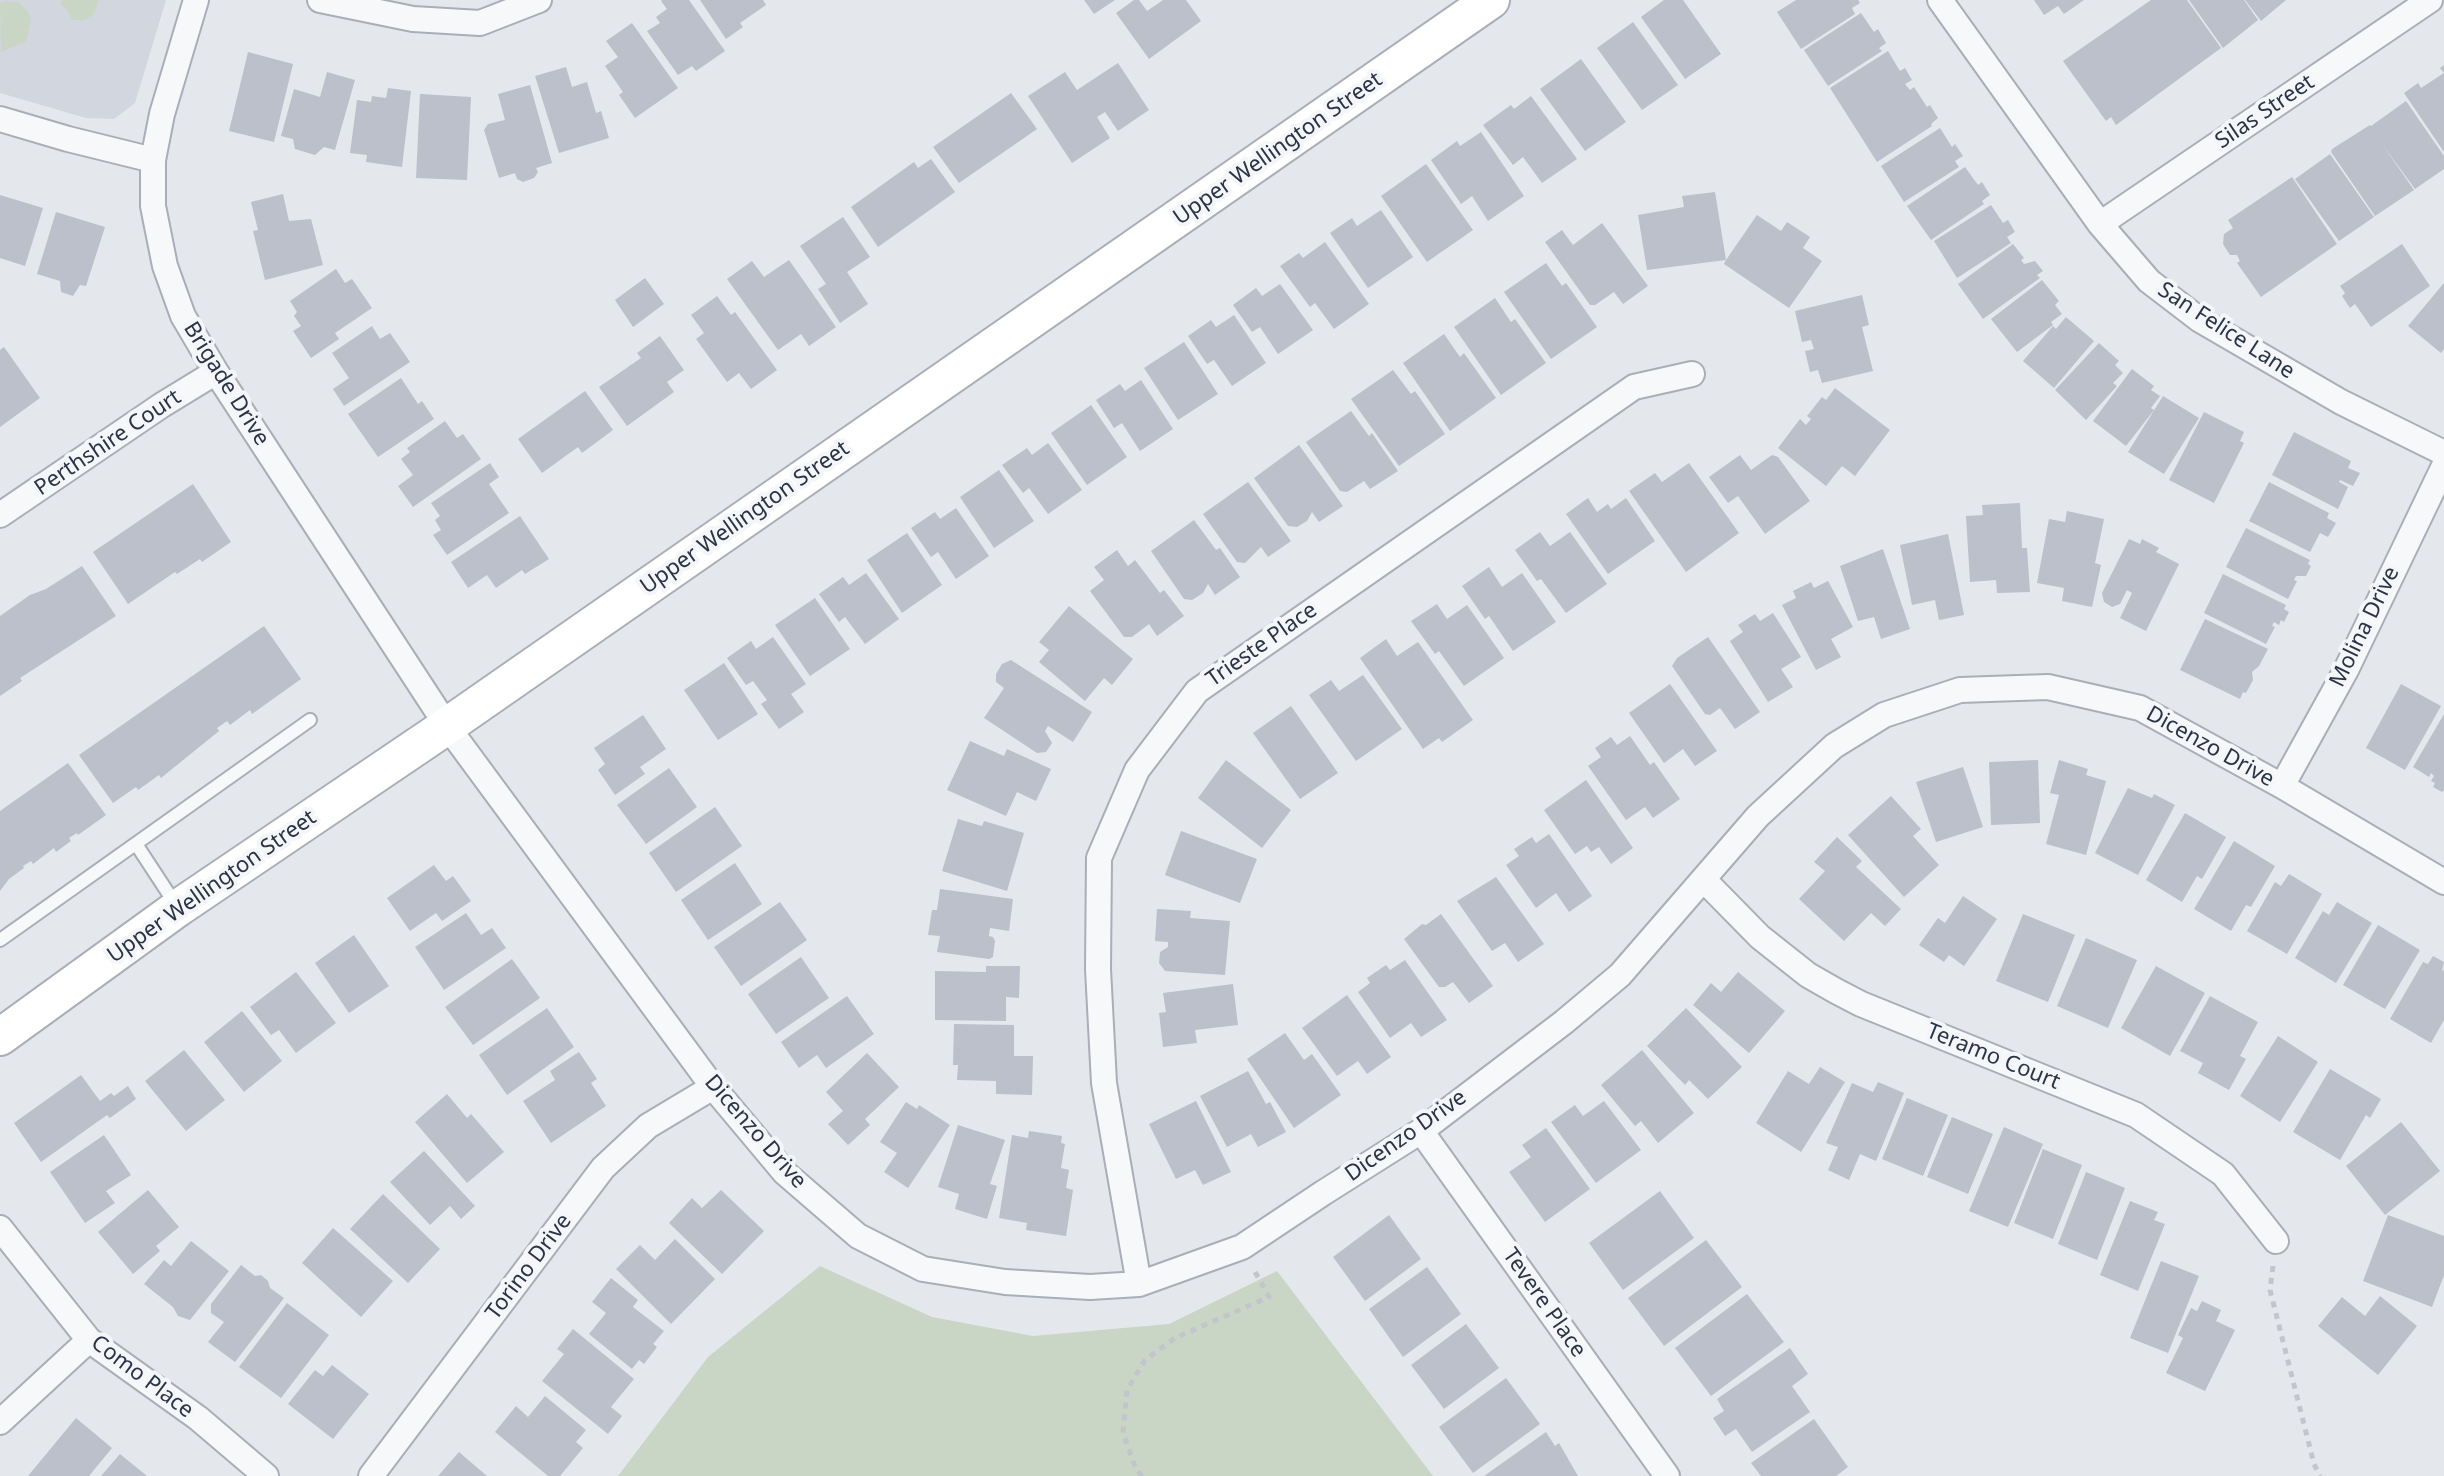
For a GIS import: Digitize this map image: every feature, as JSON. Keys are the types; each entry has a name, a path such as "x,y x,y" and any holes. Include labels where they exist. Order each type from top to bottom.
{"main road":[{"name":"Upper Wellington Street","path":"0,1037 178,908 447,726 1491,0"}],"street":[{"path":"320,0 413,19 480,23 539,0"},
{"name":"San Felice Lane","path":"1940,0 2100,224 2149,281 2200,320 2341,402 2444,453"},
{"name":"Silas Street","path":"2100,224 2430,0"},
{"name":"Brigade Drive","path":"191,3 153,160 153,206 165,266 183,316 216,372 447,726"},
{"path":"0,119 153,160"},
{"name":"Perthshire Court","path":"0,515 216,372"},
{"name":"Trieste Place","path":"1139,1284 1104,1083 1098,969 1099,858 1137,770 1197,691 1210,681 1634,387 1692,374"},
{"name":"Molina Drive","path":"2282,786 2346,670 2444,466"},
{"name":"Dicenzo Drive","path":"447,726 713,1087 785,1173 858,1236 923,1269 1005,1282 1090,1287 1139,1284 1242,1247 1421,1131 1564,1022 1620,975 1758,816 1834,746 1884,715 1960,690 2048,687 2140,708 2282,786 2444,882"},
{"name":"Teramo Court","path":"1704,880 1760,937 1822,983 1861,1004 2136,1115 2223,1174 2276,1241"},
{"name":"Torino Drive","path":"371,1476 603,1168 648,1126 713,1087"},
{"name":"Tevere Place","path":"1421,1131 1667,1476"},
{"name":"Como Place","path":"0,1228 89,1340 198,1418 266,1476"},
{"path":"0,1422 89,1340"}],"lane":[{"path":"0,940 310,720"},
{"path":"136,844 178,908"}],"path":[{"path":"2276,1241 2270,1290 2314,1464 2320,1476"},
{"path":"1142,1476 1136,1469 1123,1433 1127,1390 1145,1360 1175,1338 1269,1297 1242,1247"}],"shaded area":[{"path":"0,0 166,0 135,103 114,119 86,118 0,93"}],"green space":[{"path":"62,0 99,0 94,14 85,20 71,20 68,11 61,5"},
{"path":"19,2 31,20 26,41 1,52 0,3"},
{"path":"820,1266 932,1317 1033,1336 1169,1324 1277,1271 1433,1476 618,1476 708,1357"}],"building":[{"path":"662,0 689,0 725,51 696,71 692,66 678,75 647,31 660,23 656,17 667,9"},
{"path":"700,0 763,0 766,5 740,23 743,27 726,39"},
{"path":"1084,0 1115,0 1094,14"},
{"path":"1134,0 1139,0 1147,11 1163,0 1186,0 1201,21 1149,59 1116,13"},
{"path":"1664,0 1683,0 1721,54 1685,79 1641,17"},
{"path":"1796,0 1858,0 1860,3 1852,8 1855,14 1801,49 1777,12"},
{"path":"2034,0 2084,0 2064,14 2058,6 2044,15"},
{"path":"2151,0 2187,0 2221,48 2116,125 2111,117 2106,121 2063,61"},
{"path":"2189,0 2244,0 2258,20 2223,48"},
{"path":"2245,0 2286,0 2261,21"},
{"path":"1861,13 1874,32 1878,29 1886,43 1879,48 1882,51 1828,86 1804,50"},
{"path":"1633,22 1678,85 1642,110 1597,48"},
{"path":"632,23 678,88 635,118 619,95 623,92 605,66 618,57 606,41"},
{"path":"1888,51 1900,71 1905,68 1912,80 1905,84 1910,90 1914,87 1938,118 1932,126 1877,162 1830,88"},
{"path":"248,52 293,64 274,142 229,131"},
{"path":"1581,59 1626,122 1585,151 1540,89"},
{"path":"1118,63 1149,110 1118,131 1105,112 1097,117 1110,138 1072,163 1028,96 1065,72 1077,90"},
{"path":"566,67 572,87 587,82 596,113 601,111 609,138 559,153 535,76"},
{"path":"327,72 355,80 335,150 324,147 315,155 295,149 293,139 281,136 294,89 320,97"},
{"path":"2444,73 2444,152 2404,93 2418,83 2421,88"},
{"path":"530,85 552,163 536,168 538,172 534,178 523,182 517,179 515,173 499,178 484,130 488,124 505,120 498,94"},
{"path":"388,88 411,91 402,167 366,162 367,155 350,153 357,100 371,102 372,96 386,98"},
{"path":"1011,93 1037,129 959,183 933,147"},
{"path":"420,94 471,97 467,180 416,178"},
{"path":"1531,96 1577,159 1542,183 1523,157 1513,165 1483,125 1511,105 1514,109"},
{"path":"2406,101 2444,156 2444,169 2415,189 2382,144 2414,190 2375,216 2331,152"},
{"path":"1940,128 1952,147 1955,144 1963,156 1955,161 1959,167 1904,202 1881,166"},
{"path":"1481,132 1524,196 1488,221 1472,196 1461,204 1431,160 1457,141 1460,146"},
{"path":"2330,154 2374,217 2339,241 2295,179"},
{"path":"931,159 955,192 878,247 851,207 914,162 918,168"},
{"path":"1426,164 1473,230 1427,262 1381,196"},
{"path":"1965,167 1978,185 1982,182 1990,195 1982,201 1984,204 1931,240 1907,206"},
{"path":"2292,177 2337,244 2261,297 2237,263 2240,261 2237,255 2230,255 2223,244 2224,234 2233,228 2228,220"},
{"path":"1715,192 1726,260 1647,270 1638,215 1684,207 1682,196"},
{"path":"283,194 289,221 311,219 323,265 265,280 253,231 258,230 251,202"},
{"path":"0,195 43,208 25,266 0,258"},
{"path":"1991,205 2003,223 2008,220 2015,232 2007,237 2011,243 1957,278 1934,241"},
{"path":"1381,210 1413,257 1368,288 1330,233 1352,218 1357,226"},
{"path":"56,212 105,227 86,286 80,285 73,296 61,292 60,281 37,274"},
{"path":"1757,215 1781,231 1787,222 1810,237 1803,248 1822,261 1789,308 1724,264"},
{"path":"843,217 870,257 847,272 868,304 840,323 818,289 826,284 800,246"},
{"path":"1602,223 1648,286 1623,304 1614,292 1590,305 1545,242 1562,230 1573,245"},
{"path":"1325,242 1369,304 1334,329 1315,303 1310,307 1280,266 1299,253 1303,258"},
{"path":"2013,244 2024,258 2021,260 2024,264 2035,261 2043,271 2037,275 2040,278 1983,319 1958,284"},
{"path":"2402,244 2430,286 2371,327 2355,304 2350,308 2340,286"},
{"path":"789,260 836,327 809,346 801,334 778,350 727,279 752,261 764,277"},
{"path":"1546,263 1562,286 1566,283 1597,327 1551,359 1504,292"},
{"path":"336,269 345,283 352,279 372,308 335,333 339,339 311,358 293,331 301,326 290,301"},
{"path":"645,278 664,304 633,327 615,300"},
{"path":"2042,280 2059,301 2055,305 2062,314 2051,322 2053,325 2017,352 1991,319"},
{"path":"2444,283 2444,349 2441,353 2408,326"},
{"path":"1280,284 1313,330 1278,354 1260,327 1252,332 1233,305 1256,288 1262,296"},
{"path":"1862,295 1869,325 1862,327 1873,371 1822,383 1818,370 1810,372 1805,351 1814,349 1811,340 1802,342 1795,311"},
{"path":"717,296 731,315 735,312 777,370 751,389 739,373 727,382 696,339 704,333 691,315"},
{"path":"1495,298 1511,322 1515,319 1546,363 1501,395 1454,327"},
{"path":"1234,315 1266,363 1232,386 1214,360 1207,364 1188,336 1211,320 1216,327"},
{"path":"2066,317 2094,341 2054,388 2023,361 2053,326 2056,329"},
{"path":"372,326 380,339 390,333 410,362 344,406 333,389 349,378 332,353"},
{"path":"1444,334 1460,357 1464,353 1496,398 1450,431 1403,363"},
{"path":"660,336 684,370 667,382 674,392 627,426 599,387 641,358 637,353"},
{"path":"1184,342 1218,394 1178,420 1144,368"},
{"path":"2099,343 2119,361 2115,365 2123,373 2113,383 2117,386 2086,420 2055,390"},
{"path":"4,347 40,398 0,427 0,350"},
{"path":"2132,369 2154,386 2151,390 2160,396 2151,408 2154,410 2126,446 2093,421"},
{"path":"1393,370 1411,394 1415,391 1445,434 1399,466 1351,399"},
{"path":"401,378 418,404 422,401 434,419 378,457 348,414"},
{"path":"1141,380 1173,429 1140,451 1122,423 1114,428 1096,400 1120,384 1125,391"},
{"path":"1835,388 1890,430 1855,476 1842,466 1826,486 1778,448 1800,419 1806,425 1811,419 1807,416 1822,397 1826,400"},
{"path":"585,391 613,430 582,453 578,447 542,473 518,439"},
{"path":"2163,396 2199,418 2164,474 2128,452"},
{"path":"1091,405 1127,457 1087,485 1051,433"},
{"path":"1351,411 1369,436 1372,433 1398,471 1370,489 1364,481 1347,492 1340,491 1306,442"},
{"path":"2204,412 2244,432 2240,441 2244,443 2214,503 2169,480"},
{"path":"445,421 457,438 463,434 481,459 413,507 398,486 413,475 401,459 410,452 407,448"},
{"path":"2294,432 2351,461 2348,468 2360,473 2353,486 2340,480 2348,487 2338,509 2272,475"},
{"path":"1048,443 1082,490 1048,514 1029,488 1023,493 1002,465 1027,448 1032,455"},
{"path":"1299,445 1343,506 1319,522 1312,512 1307,521 1297,527 1288,526 1254,478"},
{"path":"1740,455 1751,470 1772,455 1778,457 1810,501 1765,534 1738,496 1728,503 1709,477"},
{"path":"490,463 499,477 489,484 509,513 447,555 433,535 441,530 435,520 440,516 431,503"},
{"path":"1689,463 1739,533 1686,572 1629,491 1655,473 1662,482"},
{"path":"999,470 1034,521 994,548 960,497"},
{"path":"1248,482 1291,541 1268,557 1261,547 1245,563 1237,562 1203,514"},
{"path":"2269,482 2329,513 2327,518 2336,523 2328,537 2320,533 2310,552 2249,521"},
{"path":"193,484 231,542 202,562 200,559 177,574 175,572 128,604 93,552"},
{"path":"1588,498 1597,512 1608,504 1611,509 1626,498 1655,541 1608,574 1566,514"},
{"path":"2020,503 2022,548 2027,548 2030,592 1997,593 1996,580 1970,582 1966,516 1983,515 1982,505"},
{"path":"956,508 989,556 956,579 938,552 931,557 911,528 935,512 940,519"},
{"path":"2067,511 2104,519 2095,563 2101,565 2092,607 2062,601 2064,588 2037,583 2049,519 2065,522"},
{"path":"520,516 549,559 525,574 522,570 496,588 487,575 468,588 451,562"},
{"path":"1194,520 1216,550 1220,548 1240,577 1215,595 1208,584 1203,593 1192,600 1184,599 1151,551"},
{"path":"2246,528 2310,560 2308,564 2311,566 2306,576 2296,576 2294,580 2297,581 2288,599 2226,567"},
{"path":"1540,532 1550,546 1570,532 1607,584 1566,613 1541,579 1537,581 1515,550"},
{"path":"907,533 942,585 902,613 867,560"},
{"path":"1948,534 1964,615 1939,620 1935,600 1912,605 1900,545"},
{"path":"2129,539 2140,544 2142,539 2159,548 2156,552 2179,564 2146,631 2120,618 2132,593 2127,590 2120,604 2112,607 2104,602 2102,593"},
{"path":"1883,549 1910,629 1881,639 1874,617 1858,621 1840,566"},
{"path":"1117,550 1128,566 1135,560 1160,593 1164,590 1184,616 1157,636 1149,624 1132,637 1124,637 1090,591 1104,580 1094,567"},
{"path":"82,566 116,616 20,678 22,681 0,696 0,616"},
{"path":"1489,567 1502,587 1522,573 1556,622 1513,651 1489,616 1485,619 1462,586"},
{"path":"866,573 899,619 865,644 845,617 839,622 819,594 843,577 849,585"},
{"path":"2223,574 2286,605 2284,609 2289,612 2284,622 2281,620 2279,625 2274,622 2272,626 2275,627 2266,644 2204,613"},
{"path":"1828,581 1853,627 1831,639 1841,657 1816,670 1782,605 1796,598 1793,591 1811,582 1814,588"},
{"path":"815,598 850,649 810,676 775,625"},
{"path":"1437,604 1447,619 1467,605 1504,658 1464,686 1439,651 1435,654 1411,621"},
{"path":"1069,606 1133,659 1112,685 1104,678 1085,701 1039,662 1049,650 1039,642"},
{"path":"1773,613 1801,657 1781,669 1793,687 1768,702 1730,641 1743,632 1738,625 1755,614 1760,621"},
{"path":"2205,619 2268,649 2252,672 2253,680 2240,699 2180,670"},
{"path":"264,626 301,679 252,714 250,710 230,725 227,721 161,778 159,775 113,803 79,755"},
{"path":"773,637 806,684 791,694 804,712 779,729 761,704 767,700 753,681 746,685 727,658 751,641 756,649"},
{"path":"1708,637 1760,712 1735,729 1720,708 1710,715 1705,714 1672,666 1677,658"},
{"path":"1386,639 1397,656 1418,642 1473,720 1442,742 1439,738 1423,749 1360,658"},
{"path":"1011,660 1092,712 1073,742 1048,726 1045,731 1052,743 1046,752 1037,753 984,718 1004,688 996,682 996,674 1002,664"},
{"path":"724,663 758,714 718,740 684,690"},
{"path":"1363,675 1402,729 1356,761 1309,695 1331,680 1339,691"},
{"path":"1670,684 1717,751 1695,766 1683,749 1664,763 1629,713"},
{"path":"2401,684 2441,706 2405,770 2366,748"},
{"path":"1291,706 1338,773 1300,799 1253,733"},
{"path":"2444,714 2442,792 2433,787 2435,783 2431,781 2434,776 2431,773 2429,777 2413,767"},
{"path":"643,715 666,749 640,767 645,774 615,795 598,770 605,764 594,748"},
{"path":"1630,736 1650,765 1654,762 1680,799 1653,818 1645,807 1626,820 1588,766 1601,757 1595,748 1611,737 1617,745"},
{"path":"970,741 1004,756 1007,749 1051,769 1036,801 1017,792 1006,816 947,790"},
{"path":"1226,760 1291,810 1262,848 1198,798"},
{"path":"2038,760 2040,823 1991,825 1989,762"},
{"path":"2059,760 2088,769 2086,775 2106,781 2086,855 2046,844 2059,795 2050,793"},
{"path":"68,763 106,815 69,838 71,841 56,852 54,848 33,864 31,861 23,866 0,891 0,811"},
{"path":"1963,767 1983,827 1936,842 1916,782"},
{"path":"669,768 697,807 646,844 617,805"},
{"path":"1586,780 1633,848 1611,864 1599,847 1591,852 1587,846 1575,854 1544,810"},
{"path":"2128,788 2152,798 2154,794 2175,805 2138,875 2095,853"},
{"path":"1891,796 1921,829 1913,836 1939,865 1904,897 1848,835"},
{"path":"715,807 742,846 676,892 649,853"},
{"path":"2185,813 2226,837 2202,879 2197,876 2182,902 2146,880"},
{"path":"958,819 982,826 984,821 1024,833 1007,891 942,871"},
{"path":"1181,831 1257,859 1240,903 1165,875"},
{"path":"1549,834 1592,896 1569,912 1556,893 1536,908 1506,865 1519,856 1514,849 1532,837 1536,843"},
{"path":"1837,837 1862,861 1856,867 1901,909 1885,926 1871,913 1844,941 1799,899 1825,871 1814,862"},
{"path":"2234,841 2275,866 2251,907 2246,905 2231,931 2194,909"},
{"path":"735,863 762,904 708,940 681,900"},
{"path":"434,865 446,881 453,876 471,901 442,921 436,913 410,931 387,898"},
{"path":"2289,874 2322,894 2287,954 2247,931 2275,882 2281,886"},
{"path":"1496,877 1544,944 1518,962 1505,943 1492,951 1457,901"},
{"path":"940,889 1013,899 1009,931 990,928 989,936 995,941 993,957 937,952 940,936 928,935 932,910 937,910"},
{"path":"1963,896 1997,919 1964,966 1949,955 1944,962 1919,945 1938,918 1945,923"},
{"path":"780,902 807,940 741,986 714,947"},
{"path":"2337,902 2372,923 2336,983 2295,958 2323,911 2329,915"},
{"path":"1157,909 1191,911 1190,918 1230,921 1225,975 1165,971 1159,963 1160,952 1168,947 1168,942 1155,941"},
{"path":"466,913 481,935 492,928 506,948 444,990 415,947"},
{"path":"1441,914 1493,986 1469,1003 1453,982 1439,987 1404,939"},
{"path":"2023,914 2075,935 2048,1002 1996,981"},
{"path":"2378,925 2420,950 2385,1009 2343,985"},
{"path":"354,935 389,986 349,1013 315,963"},
{"path":"2086,938 2137,960 2108,1028 2057,1006"},
{"path":"2433,956 2444,962 2444,1020 2431,1043 2390,1019 2423,962 2428,964"},
{"path":"801,957 829,998 776,1034 748,994"},
{"path":"512,959 540,998 473,1045 445,1007"},
{"path":"1405,960 1447,1020 1421,1037 1411,1023 1390,1038 1358,992 1370,983 1367,978 1386,965 1390,970"},
{"path":"986,966 1020,966 1019,998 1006,997 1006,1021 935,1020 935,971 986,972"},
{"path":"2156,966 2205,993 2170,1056 2121,1028"},
{"path":"296,972 336,1023 296,1053 279,1030 271,1035 250,1007"},
{"path":"1738,972 1785,1011 1749,1053 1693,1005 1711,983 1721,992"},
{"path":"1233,984 1238,1025 1195,1030 1197,1043 1163,1047 1159,1013 1166,1012 1163,993"},
{"path":"1347,995 1391,1057 1367,1074 1358,1061 1337,1076 1302,1028"},
{"path":"847,996 874,1034 826,1068 817,1055 799,1068 781,1042"},
{"path":"2210,996 2258,1022 2240,1056 2246,1059 2229,1090 2198,1073 2203,1063 2180,1051"},
{"path":"547,1008 574,1047 507,1095 479,1055"},
{"path":"1686,1008 1742,1067 1708,1099 1689,1080 1685,1085 1647,1046"},
{"path":"242,1011 282,1061 244,1092 204,1042"},
{"path":"954,1024 1014,1025 1014,1056 1033,1056 1032,1095 996,1094 996,1081 957,1080 958,1065 953,1065"},
{"path":"1285,1033 1304,1060 1312,1054 1341,1095 1294,1128 1247,1059"},
{"path":"2278,1036 2318,1062 2280,1122 2240,1096"},
{"path":"184,1050 225,1100 186,1131 145,1081"},
{"path":"1642,1050 1694,1113 1658,1143 1641,1121 1635,1126 1601,1085"},
{"path":"579,1052 597,1079 591,1083 606,1106 551,1143 523,1101 555,1080 550,1071"},
{"path":"867,1053 899,1087 865,1119 870,1125 848,1145 828,1124 843,1111 826,1092"},
{"path":"1820,1067 1845,1082 1801,1152 1756,1123 1788,1071 1809,1084"},
{"path":"2330,1069 2381,1099 2370,1118 2366,1115 2340,1160 2293,1132"},
{"path":"1248,1071 1286,1132 1258,1147 1251,1134 1227,1147 1200,1096"},
{"path":"81,1075 100,1101 128,1086 136,1099 110,1118 107,1115 41,1162 14,1123"},
{"path":"1878,1082 1904,1093 1876,1161 1860,1154 1849,1180 1828,1170 1838,1147 1826,1143 1852,1083 1873,1092"},
{"path":"447,1094 467,1118 471,1114 504,1152 467,1183 415,1122"},
{"path":"1907,1098 1948,1115 1923,1176 1882,1159"},
{"path":"1196,1101 1231,1172 1203,1185 1195,1170 1176,1179 1149,1124"},
{"path":"1604,1101 1641,1150 1596,1183 1551,1122 1575,1105 1583,1116"},
{"path":"906,1102 917,1109 919,1105 950,1125 908,1188 884,1172 897,1153 880,1142"},
{"path":"1952,1117 1993,1134 1968,1194 1927,1177"},
{"path":"2401,1122 2440,1171 2385,1215 2346,1166"},
{"path":"958,1125 1005,1140 990,1184 997,1186 987,1219 955,1209 959,1194 938,1187"},
{"path":"2004,1127 2043,1144 2008,1227 1969,1211"},
{"path":"1546,1128 1590,1189 1545,1222 1509,1172 1531,1157 1522,1145"},
{"path":"1029,1131 1062,1136 1061,1143 1065,1144 1061,1168 1069,1170 1066,1188 1073,1190 1066,1236 1026,1230 1027,1223 999,1218 1012,1135 1028,1138"},
{"path":"104,1135 131,1175 106,1191 115,1203 85,1223 50,1172"},
{"path":"2043,1149 2082,1165 2053,1239 2014,1223"},
{"path":"424,1151 475,1206 461,1219 450,1206 430,1225 390,1182"},
{"path":"2086,1172 2125,1188 2097,1260 2058,1244"},
{"path":"148,1190 179,1227 156,1246 160,1251 133,1274 98,1232"},
{"path":"721,1190 764,1231 722,1274 669,1223 692,1198 702,1208"},
{"path":"1660,1191 1694,1238 1623,1290 1589,1243"},
{"path":"383,1194 440,1249 408,1283 350,1229"},
{"path":"2130,1201 2158,1212 2154,1220 2165,1224 2138,1291 2100,1275"},
{"path":"1389,1215 1421,1259 1365,1301 1333,1257"},
{"path":"2388,1215 2444,1236 2444,1275 2432,1307 2363,1281"},
{"path":"333,1228 393,1281 361,1317 302,1263"},
{"path":"675,1239 715,1279 671,1324 616,1269 640,1245 655,1260"},
{"path":"1706,1240 1742,1287 1664,1346 1628,1298"},
{"path":"191,1241 229,1271 190,1320 178,1316 173,1307 144,1284 164,1260 171,1266"},
{"path":"2161,1261 2199,1276 2168,1353 2130,1338"},
{"path":"241,1265 255,1276 261,1275 270,1288 284,1298 235,1362 208,1342 224,1322 211,1313 211,1304"},
{"path":"1427,1267 1461,1314 1403,1357 1369,1309"},
{"path":"611,1278 638,1300 633,1307 664,1331 653,1344 657,1347 644,1364 639,1360 632,1369 589,1334 606,1313 592,1302"},
{"path":"1747,1294 1784,1342 1711,1396 1675,1348"},
{"path":"2380,1296 2417,1326 2378,1375 2318,1326 2342,1297 2365,1316"},
{"path":"2202,1301 2221,1310 2216,1321 2235,1330 2205,1391 2166,1373 2183,1338 2178,1335 2191,1308 2197,1311"},
{"path":"287,1303 329,1335 281,1398 239,1367"},
{"path":"1466,1324 1499,1368 1444,1409 1411,1365"},
{"path":"573,1329 634,1379 611,1407 622,1416 608,1434 542,1381 564,1354 557,1349"},
{"path":"1790,1348 1808,1374 1792,1386 1810,1412 1752,1452 1736,1429 1725,1436 1713,1418 1724,1411 1717,1399"},
{"path":"332,1365 369,1394 333,1439 288,1404 315,1370 323,1376"},
{"path":"1506,1378 1540,1424 1473,1473 1439,1427"},
{"path":"545,1396 586,1430 576,1442 583,1448 560,1476 548,1476 495,1432 516,1406 528,1417"},
{"path":"76,1418 112,1448 89,1476 28,1476"},
{"path":"1814,1419 1848,1467 1836,1476 1761,1476 1751,1463"},
{"path":"1546,1432 1555,1446 1559,1443 1578,1476 1484,1476"},
{"path":"459,1452 487,1476 438,1476"},
{"path":"120,1454 147,1476 101,1476"}]}
